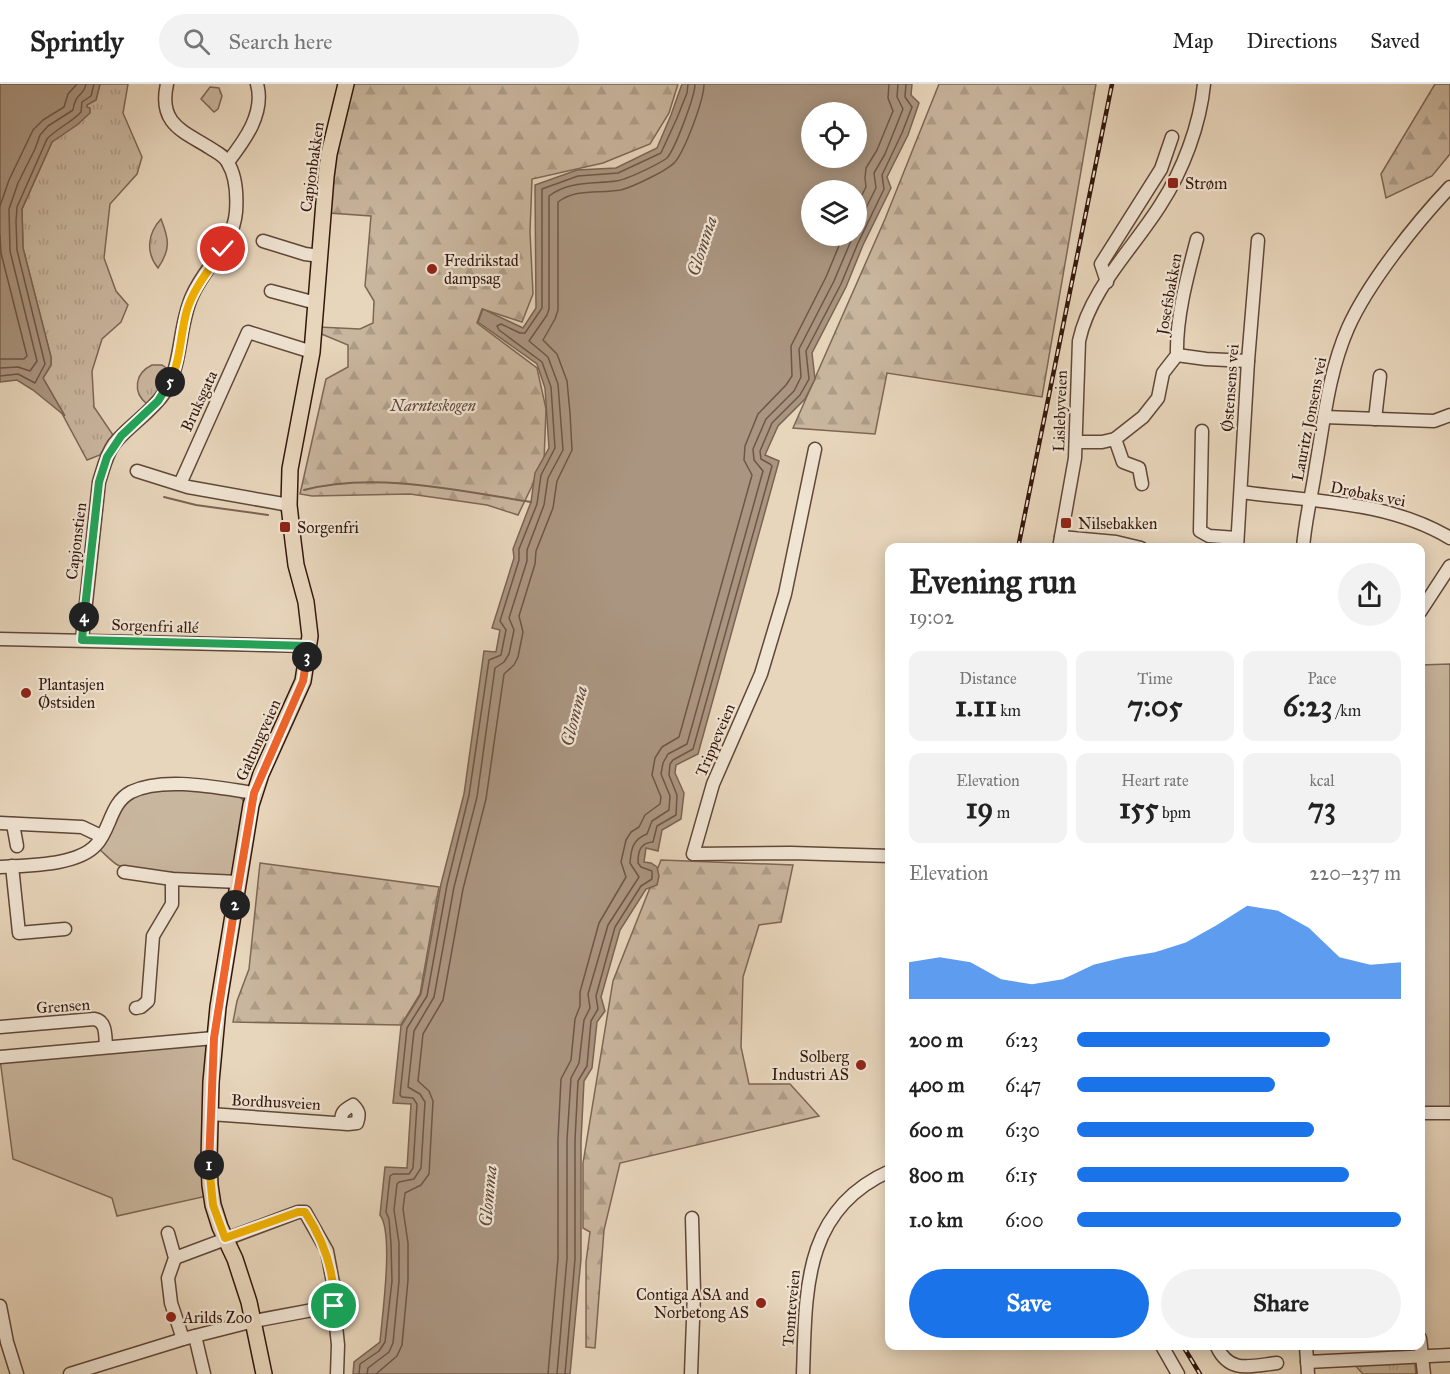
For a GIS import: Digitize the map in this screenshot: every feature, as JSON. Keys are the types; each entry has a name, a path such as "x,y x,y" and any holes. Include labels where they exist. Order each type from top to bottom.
{"main road":[{"name":"Capjonbakken","path":"320,256 329,153 346,84"},
{"name":"Galtungveien","path":"264,1374 254,1321 236,1259 217,1219 210,1185 210,1114 214,1038 254,793 303,681 309,646 306,602 296,565 288,505 290,469 312,352 320,256"}],"street":[{"path":"167,84 165,102 172,122 181,132 218,153 228,162 257,115 260,95 257,84"},
{"name":"Lislebyveien","path":"1060,542 1075,458 1079,341 1083,322 1107,282 1162,203 1181,165 1195,127 1203,84"},
{"path":"1107,282 1101,264 1161,169 1172,137"},
{"name":"Capjonstien","path":"82,640 99,482 113,446 165,391 173,376 192,296 230,235 234,223 236,195 228,162"},
{"name":"Lauritz Jonsens vei","path":"1303,543 1305,521 1332,378 1348,328 1360,304 1393,256 1450,187"},
{"name":"Josefsbakken","path":"1115,439 1143,417 1155,403 1163,373 1177,356 1179,320 1197,239"},
{"name":"Østensens vei","path":"1202,431 1200,531 1209,536 1237,543 1258,240"},
{"path":"263,241 305,254 320,256"},
{"path":"271,291 316,303"},
{"name":"Bruksgata","path":"180,484 248,332 312,352"},
{"name":"Josefsbakken","path":"1177,356 1248,361"},
{"path":"1375,419 1380,376"},
{"path":"1324,417 1434,422 1449,416"},
{"path":"1076,442 1102,442 1115,439 1123,462 1139,468 1142,484"},
{"name":"Trippeveien","path":"814,449 784,594 768,651 761,674 713,784 693,854 791,853 885,856"},
{"path":"137,471 188,487 288,505"},
{"name":"Drøbaks vei","path":"1240,492 1388,512 1422,523 1450,538"},
{"path":"1060,542 1120,543"},
{"path":"1425,604 1450,566"},
{"name":"Sorgenfri allé","path":"0,639 309,646"},
{"path":"65,929 19,933 6,866 75,858 87,853 98,844 115,807 123,798 142,788 153,785 207,787 254,793"},
{"path":"0,823 82,827 101,836"},
{"path":"14,824 16,846"},
{"path":"124,872 172,879 239,882"},
{"path":"136,1008 148,1001 153,936 172,904 172,879"},
{"name":"Grensen","path":"0,1027 100,1020 104,1024 106,1047"},
{"path":"0,1057 214,1038"},
{"path":"1425,1113 1450,1113"},
{"name":"Bordhusveien","path":"210,1114 340,1122"},
{"name":"Tomteveien","path":"803,1374 807,1282 822,1234 833,1215 849,1197 866,1183 885,1174"},
{"path":"174,1258 298,1212 305,1212 327,1251 334,1288 338,1345 337,1374"},
{"path":"691,1374 694,1293 692,1218"},
{"path":"168,1233 174,1258 168,1278 171,1303 189,1337 204,1374"},
{"path":"0,1306 7,1342 17,1374"},
{"path":"70,1374 106,1369 189,1337 254,1321 334,1306"},
{"path":"1164,1350 1178,1374"},
{"path":"1219,1350 1222,1359 1229,1365 1244,1367 1277,1363"},
{"path":"1306,1350 1308,1368 1450,1355"},
{"path":"1422,1350 1425,1374"}],"green space":[{"path":"100,84 128,84 123,113 142,157 137,174 110,204 104,258 116,291 128,305 121,322 102,339 92,371 94,407 113,435 100,455 87,460 43,378 51,365 51,357 23,248 22,209 52,142 87,107 87,104 96,100"},
{"name":"Narnteskogen","path":"349,84 678,84 669,113 650,144 603,163 532,179 530,232 533,294 522,322 482,309 477,323 537,368 546,409 544,461 518,515 487,505 410,494 312,496 300,494 326,379 348,367 348,345 319,333 319,327 360,329 373,323 374,301 365,286 371,216 329,213 333,156"},
{"path":"939,84 1096,84 1042,397 887,373 875,434 793,428 885,219"},
{"path":"1435,84 1450,84 1450,154 1432,176 1386,198 1381,174"},
{"path":"210,87 219,88 222,96 218,109 214,112 201,99"},
{"path":"161,219 166,232 167,249 158,268 151,256 150,243 153,230"},
{"path":"152,365 162,365 169,370 161,388 147,404 139,394 138,383 142,373"},
{"path":"1450,664 1450,1107 1425,1107 1425,665"},
{"path":"154,789 212,791 240,796 246,805 235,874 230,878 171,876 139,872 116,864 98,848 118,810 132,798"},
{"path":"661,860 793,865 781,922 759,925 743,977 741,1047 749,1084 790,1084 819,1116 620,1163 604,1230 595,1348 586,1347 586,1262 590,1232 583,1228 583,1163 613,981"},
{"path":"260,863 439,887 420,994 401,1025 233,1022 237,1001 249,969"},
{"path":"210,1041 207,1196 117,1216 112,1198 13,1159 0,1059"},
{"path":"1411,1359 1415,1364 1416,1374 1363,1374 1352,1362"}],"water":[{"path":"0,84 100,84 96,100 87,105 90,113 52,142 22,209 23,248 51,357 51,365 43,378 65,416 17,380 0,382"},
{"name":"Glomma","path":"682,84 912,84 911,95 919,103 908,135 887,177 891,188 867,237 867,180 801,180 801,246 863,246 846,287 812,353 815,379 805,399 778,426 765,455 779,461 698,754 676,765 675,773 684,793 681,819 662,830 658,851 646,848 644,862 657,867 659,876 657,885 646,889 620,930 601,997 605,1011 597,1022 592,1068 584,1081 581,1141 581,1259 570,1374 353,1374 354,1362 380,1342 387,1257 384,1225 380,1215 385,1167 407,1168 411,1104 393,1103 401,1026 421,994 441,884 464,794 484,651 496,652 500,630 492,628 514,558 513,549 531,502 535,473 549,448 545,388 537,364 478,322 483,309 523,328 536,308 535,185 577,170 616,168 657,148"}],"waterway":[{"path":"304,490 359,482 388,483 447,488 531,502"},
{"path":"164,497 196,505 268,515"}],"railway":[{"path":"1019,543 1112,84"},
{"path":"1185,1350 1200,1374"}],"place":[{"name":"Strøm","path":"1173,183"},
{"name":"Fredrikstad dampsag","path":"432,269"},
{"name":"Nilsebakken","path":"1066,523"},
{"name":"Sorgenfri","path":"285,527"},
{"name":"Plantasjen Østsiden","path":"26,693"},
{"name":"Solberg Industri AS","path":"861,1065"},
{"name":"Contiga ASA and Norbetong AS","path":"761,1303"},
{"name":"Arilds Zoo","path":"171,1317"}],"route":[{"path":"223,249 192,296 183,327 179,355 173,376 165,391 158,401 121,436 107,457 99,482 82,640 309,646 303,681 261,774 251,805 214,1038 209,1160 213,1205 225,1238 298,1212 305,1212 327,1251 334,1288 334,1306"}]}
